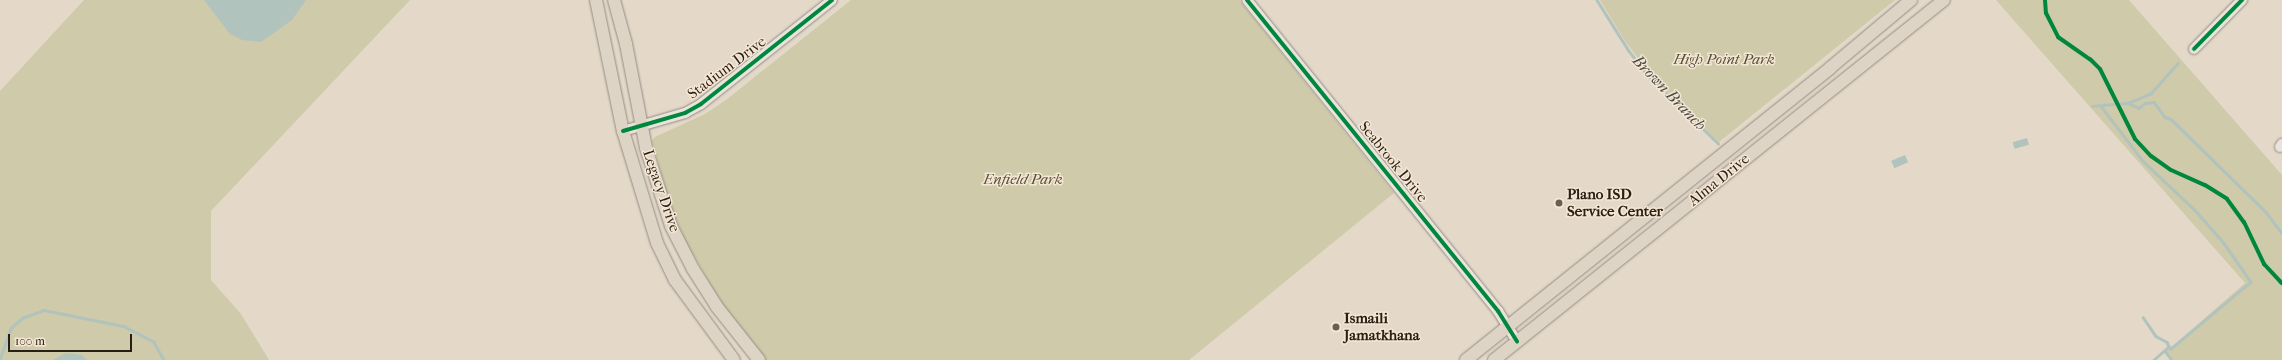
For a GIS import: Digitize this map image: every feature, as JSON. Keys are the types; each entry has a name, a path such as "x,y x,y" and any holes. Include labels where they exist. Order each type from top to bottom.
{"main road":[{"name":"Legacy Drive","path":"596,0 623,132 645,209 675,280 734,360"},
{"name":"Legacy Drive","path":"614,0 626,44 642,126 655,181 671,226 692,270 717,307 758,360"},
{"name":"Alma Drive","path":"1466,360 1911,0"},
{"name":"Alma Drive","path":"1494,360 1944,0"},
{"path":"1659,205 1672,217"}],"street":[{"name":"Stadium Drive","path":"623,132 685,113 701,104 832,0"},
{"name":"Seabrook Drive","path":"1247,0 1508,326 1517,342"},
{"path":"2194,49 2242,0"}],"green space":[{"path":"84,0 410,0 211,211 211,280 241,314 269,360 0,360 0,91"},
{"name":"Enfield Park","path":"851,0 1239,0 1394,193 1189,360 764,360 729,317 687,244 673,213 652,141 655,137 705,114 726,100"},
{"name":"High Point Park","path":"1600,0 1895,0 1719,142 1650,74 1625,41"},
{"path":"1996,0 2129,0 2282,175 2282,360 2173,360 2166,352 2245,283"}],"shaded area":[{"path":"204,0 306,0 292,20 261,42 242,40 230,34"},
{"path":"2027,138 2029,145 2015,149 2013,142"},
{"path":"1905,155 1908,162 1894,168 1891,161"},
{"path":"66,353 82,355 87,360 53,360"}],"waterway":[{"name":"Brown Branch","path":"1597,0 1629,51 1648,75 1718,143"},
{"path":"2092,106 2128,103 2151,93 2178,63"},
{"path":"2128,103 2139,108 2145,103 2154,102 2165,117 2171,119 2266,212 2282,233"},
{"path":"2101,106 2143,161 2195,210 2224,243 2251,282 2171,349 2169,347 2154,360"},
{"path":"0,358 11,328 22,318 44,310 124,326 154,342 164,360"},
{"path":"2143,317 2156,336 2167,342 2169,347"},
{"path":"2165,351 2172,360"}],"cycle path":[{"path":"623,131 685,113 701,104 832,0"},
{"path":"1247,0 1498,311 1517,342"},
{"path":"2045,0 2046,13 2058,37 2090,59 2100,69 2135,139 2151,156 2171,170 2205,185 2227,199 2244,222 2264,264 2282,283"},
{"path":"2194,49 2242,0"}],"place":[{"name":"Plano ISD Service Center","path":"1559,203"},
{"name":"Ismaili Jamatkhana","path":"1336,327"}]}
